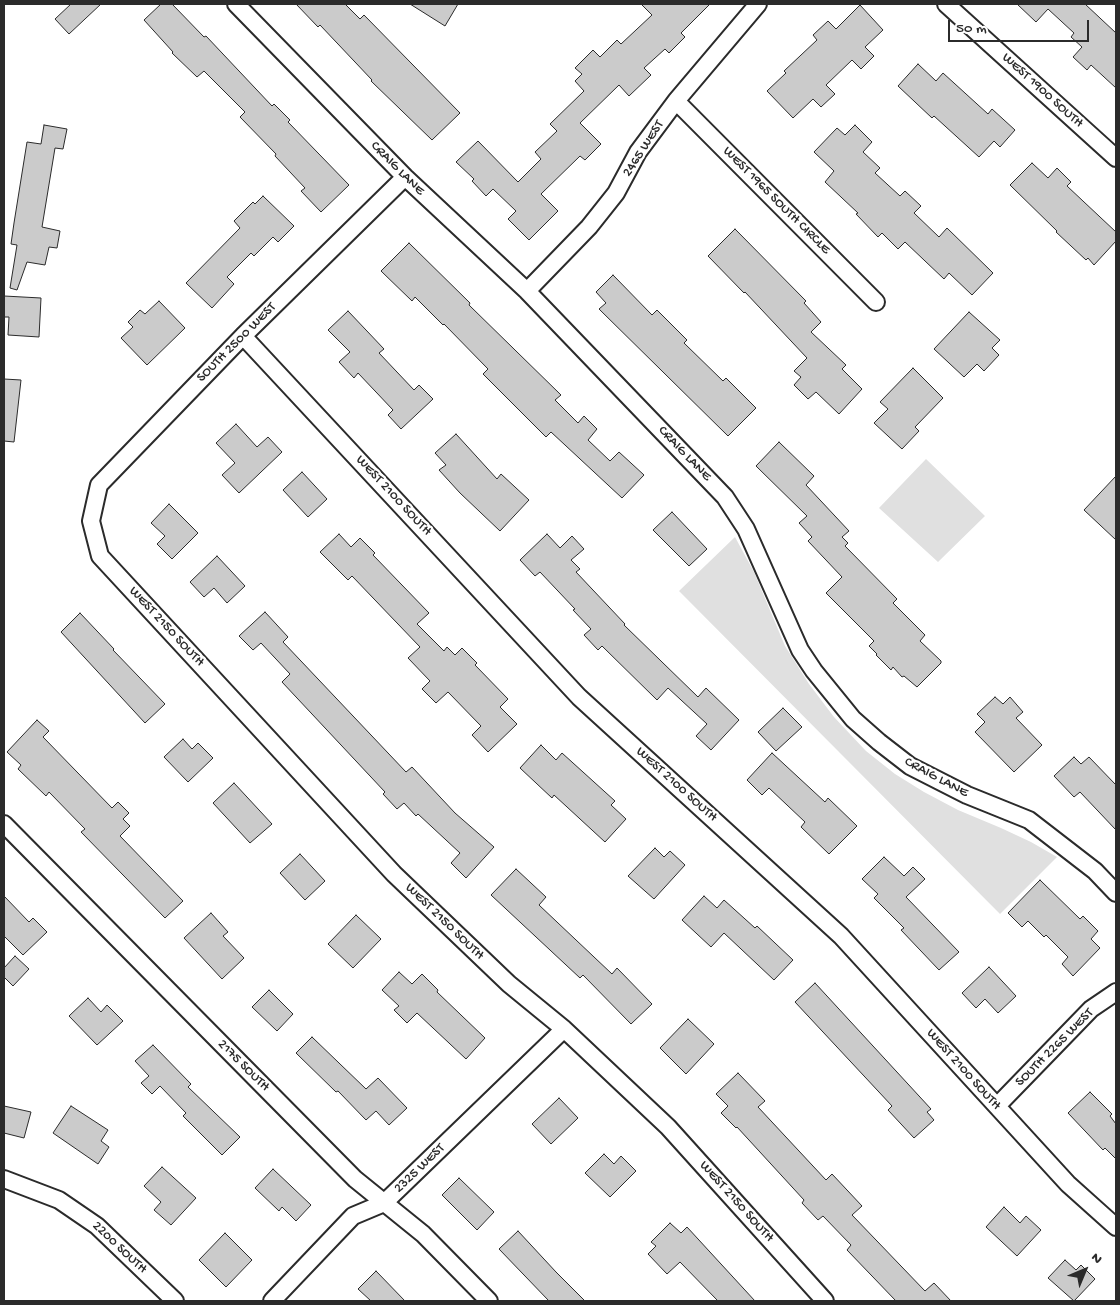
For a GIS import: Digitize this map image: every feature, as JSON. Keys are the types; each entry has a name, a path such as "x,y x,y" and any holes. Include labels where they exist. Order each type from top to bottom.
{"street":[{"name":"CRAIG LANE","path":"236,4 405,177 527,291 725,497 746,529 800,650 814,671 853,719 910,766 967,796 1029,820 1095,871 1116,893"},
{"name":"2465 WEST","path":"527,291 594,221 616,193 638,152 676,101 758,4"},
{"name":"WEST 1900 SOUTH","path":"946,4 1116,158"},
{"name":"WEST 1965 SOUTH CIRCLE","path":"676,101 876,302"},
{"name":"SOUTH 2500 WEST","path":"91,521 99,485 243,336 405,177"},
{"name":"WEST 2100 SOUTH","path":"243,336 579,697 841,936 1068,1184 1116,1227"},
{"name":"WEST 2150 SOUTH","path":"91,521 100,556 394,874 509,984 564,1029 668,1127 825,1301"},
{"name":"2175 SOUTH","path":"4,824 355,1179 423,1234 489,1301"},
{"name":"SOUTH 2265 WEST","path":"996,1106 1092,1009 1116,992"},
{"name":"2325 WEST","path":"272,1301 353,1216 384,1203 564,1029"},
{"name":"2200 SOUTH","path":"4,1179 59,1200 98,1226 175,1301"}],"shaded area":[{"path":"926,459 985,516 938,562 879,508"},
{"path":"735,537 754,572 785,646 809,684 834,717 866,751 895,774 924,792 958,810 1031,842 1057,857 1000,914 679,591"}],"building":[{"path":"71,4 101,4 69,34 55,19"},
{"path":"161,4 172,4 204,37 206,36 272,106 274,104 290,120 288,122 349,185 321,212 301,191 305,188 275,156 276,154 240,117 245,112 204,71 197,77 172,53 144,20"},
{"path":"296,4 345,4 360,19 364,15 460,113 432,140 371,81 320,25 318,27"},
{"path":"410,4 458,4 445,26"},
{"path":"641,4 710,4 681,33 685,37 669,53 665,49 644,68 651,75 629,96 619,85 580,123 601,144 585,160 580,156 541,194 558,211 529,240 508,219 516,211 493,189 486,196 472,181 474,179 456,162 478,141 518,182 541,159 535,152 557,131 550,124 584,91 575,81 582,74 575,68 593,50 600,57 617,40 621,44 652,15"},
{"path":"1017,4 1085,4 1116,33 1116,88 1091,65 1087,70 1073,57 1082,47 1071,37 1074,33 1048,9 1036,22"},
{"path":"860,5 883,30 865,47 874,56 861,69 852,60 826,85 835,94 821,107 813,99 793,118 767,91 786,73 784,71 817,40 813,35 828,21 836,29"},
{"path":"918,64 936,81 943,73 988,114 992,109 1015,130 1000,147 994,141 979,157 934,116 932,118 898,86"},
{"path":"44,125 67,129 63,149 55,148 42,227 60,231 57,248 49,247 45,265 27,262 17,290 10,288 17,245 11,244 27,142 41,144"},
{"path":"855,125 872,142 863,152 880,168 875,173 900,196 905,191 921,206 914,213 939,237 947,228 993,273 972,295 949,273 944,279 905,242 898,249 882,233 878,237 856,214 858,213 825,182 834,171 814,152 837,128 845,135"},
{"path":"1032,163 1048,178 1057,168 1071,182 1067,186 1116,232 1116,241 1094,265 1056,232 1010,185"},
{"path":"263,196 294,226 278,242 273,237 254,256 251,253 227,277 234,284 212,308 186,283 240,228 234,221 253,202 255,204"},
{"path":"735,229 806,301 804,303 821,322 811,332 846,365 842,369 862,389 839,414 816,392 808,399 794,385 801,377 794,371 807,358 708,256"},
{"path":"409,243 561,395 555,400 578,423 584,416 597,429 588,440 610,461 619,452 644,475 622,498 551,432 546,437 483,374 488,369 444,324 415,297 412,301 381,271"},
{"path":"613,275 652,315 657,310 687,340 684,343 723,381 726,378 756,408 728,436 599,309 606,303 596,292"},
{"path":"4,296 41,298 39,337 8,335 9,317 4,317"},
{"path":"159,301 185,328 147,365 121,338 133,327 128,322 140,310 145,314"},
{"path":"348,311 384,349 379,353 414,390 419,385 433,399 401,429 388,415 393,410 358,373 354,378 339,362 350,352 328,330"},
{"path":"969,312 1000,340 992,348 999,355 984,371 977,364 964,377 934,349"},
{"path":"913,368 943,398 915,427 919,431 902,449 874,423 888,409 880,402"},
{"path":"4,379 21,380 14,442 4,441"},
{"path":"236,424 257,447 268,437 282,452 239,493 222,475 235,463 216,443"},
{"path":"456,434 497,479 501,474 529,500 500,531 439,470 446,465 435,453"},
{"path":"779,442 814,476 806,485 849,531 842,537 848,543 845,546 897,599 893,603 925,635 920,641 941,661 917,687 904,676 902,677 893,667 891,670 876,655 869,646 874,641 826,593 842,577 808,541 812,537 799,523 807,516 756,466"},
{"path":"302,472 327,499 308,517 283,490"},
{"path":"1116,476 1116,540 1084,510"},
{"path":"169,504 198,533 172,559 157,544 165,536 151,523"},
{"path":"672,512 707,549 689,566 653,530"},
{"path":"339,534 351,547 360,538 375,553 373,555 429,613 417,624 444,651 447,647 455,655 462,648 477,663 475,665 508,699 500,707 517,724 488,752 472,735 481,726 448,692 436,703 422,689 430,681 408,658 420,647 352,576 348,580 320,552"},
{"path":"547,534 560,548 572,536 584,549 571,560 580,569 576,572 624,625 698,697 706,688 739,720 711,750 696,736 707,724 668,688 657,700 602,646 598,650 584,635 591,629 573,610 575,609 540,572 535,576 520,560"},
{"path":"217,556 245,586 227,603 214,588 204,597 190,582"},
{"path":"265,612 288,637 283,642 406,772 412,767 455,813 494,847 466,878 451,863 460,853 418,814 416,816 404,803 397,809 383,794 385,792 282,682 290,674 261,643 253,650 239,636"},
{"path":"80,613 165,704 145,723 61,632"},
{"path":"995,697 1003,704 1010,697 1023,712 1016,718 1042,745 1014,772 975,732 985,722 977,714"},
{"path":"783,708 802,727 776,751 758,732"},
{"path":"37,720 49,731 43,737 112,808 118,802 129,813 123,819 130,826 120,836 183,901 165,918 81,832 85,829 49,792 46,796 18,769 21,765 7,752"},
{"path":"183,739 192,749 198,743 213,758 188,782 164,757"},
{"path":"541,745 556,760 562,753 615,801 611,805 626,819 605,842 554,795 552,798 520,768"},
{"path":"772,753 825,802 828,798 857,826 829,854 801,827 805,822 769,788 762,795 747,780"},
{"path":"1074,757 1081,764 1089,757 1116,785 1116,830 1080,792 1074,797 1054,776"},
{"path":"234,783 272,824 250,843 213,803"},
{"path":"655,848 664,857 670,851 685,865 654,899 628,876"},
{"path":"300,854 325,881 305,900 280,873"},
{"path":"884,857 904,876 913,867 925,879 906,897 959,952 939,970 901,930 904,928 874,898 878,894 862,879"},
{"path":"516,869 546,897 539,905 612,974 617,968 652,1004 631,1024 583,975 580,978 491,895"},
{"path":"1040,880 1080,919 1083,916 1098,931 1091,939 1100,948 1073,976 1062,964 1068,957 1046,935 1044,937 1028,921 1022,927 1008,913"},
{"path":"4,896 29,922 33,918 47,932 23,955 4,936"},
{"path":"704,896 717,908 724,900 755,928 757,926 793,960 774,980 724,933 711,947 682,920"},
{"path":"211,913 228,932 223,936 244,958 222,979 184,938"},
{"path":"356,915 381,939 353,968 328,944"},
{"path":"15,956 29,969 13,986 4,977 4,968"},
{"path":"989,967 1016,996 998,1013 985,999 976,1008 962,993"},
{"path":"399,972 412,984 422,974 438,990 437,992 485,1038 466,1059 417,1013 407,1023 394,1010 399,1006 382,990"},
{"path":"815,983 931,1109 927,1112 934,1120 914,1138 888,1110 892,1106 795,1002"},
{"path":"269,990 293,1014 277,1031 252,1007"},
{"path":"88,998 101,1012 107,1005 123,1021 97,1045 69,1016"},
{"path":"688,1019 714,1044 686,1074 660,1048"},
{"path":"312,1037 366,1089 378,1078 407,1108 389,1125 376,1111 366,1120 338,1091 336,1092 296,1053"},
{"path":"153,1045 191,1084 188,1087 240,1137 222,1155 183,1116 186,1113 160,1086 152,1094 141,1083 149,1076 135,1061"},
{"path":"738,1073 765,1101 758,1107 826,1180 832,1174 862,1206 852,1215 925,1291 934,1283 951,1301 896,1301 847,1250 851,1245 823,1216 818,1220 802,1203 804,1200 737,1127 721,1113 728,1106 716,1094"},
{"path":"1090,1092 1112,1114 1110,1116 1116,1124 1116,1159 1105,1148 1103,1150 1068,1113"},
{"path":"559,1098 578,1118 551,1144 532,1124"},
{"path":"4,1106 31,1112 24,1138 4,1133"},
{"path":"71,1106 108,1130 101,1141 109,1147 98,1164 53,1133"},
{"path":"604,1154 614,1164 621,1156 636,1171 610,1197 585,1173"},
{"path":"162,1167 196,1198 171,1225 154,1210 161,1202 144,1186"},
{"path":"273,1169 311,1205 296,1221 282,1207 279,1211 255,1188"},
{"path":"459,1178 494,1212 477,1230 442,1195"},
{"path":"1004,1207 1020,1223 1026,1216 1041,1230 1017,1256 986,1227"},
{"path":"670,1223 681,1233 687,1227 755,1301 718,1301 680,1262 667,1274 648,1254 656,1246 651,1242"},
{"path":"518,1231 585,1301 549,1301 499,1249"},
{"path":"225,1233 252,1260 226,1287 199,1260"},
{"path":"1065,1260 1076,1270 1081,1265 1095,1279 1074,1301 1048,1278"},
{"path":"376,1271 405,1301 371,1301 358,1289"}]}
